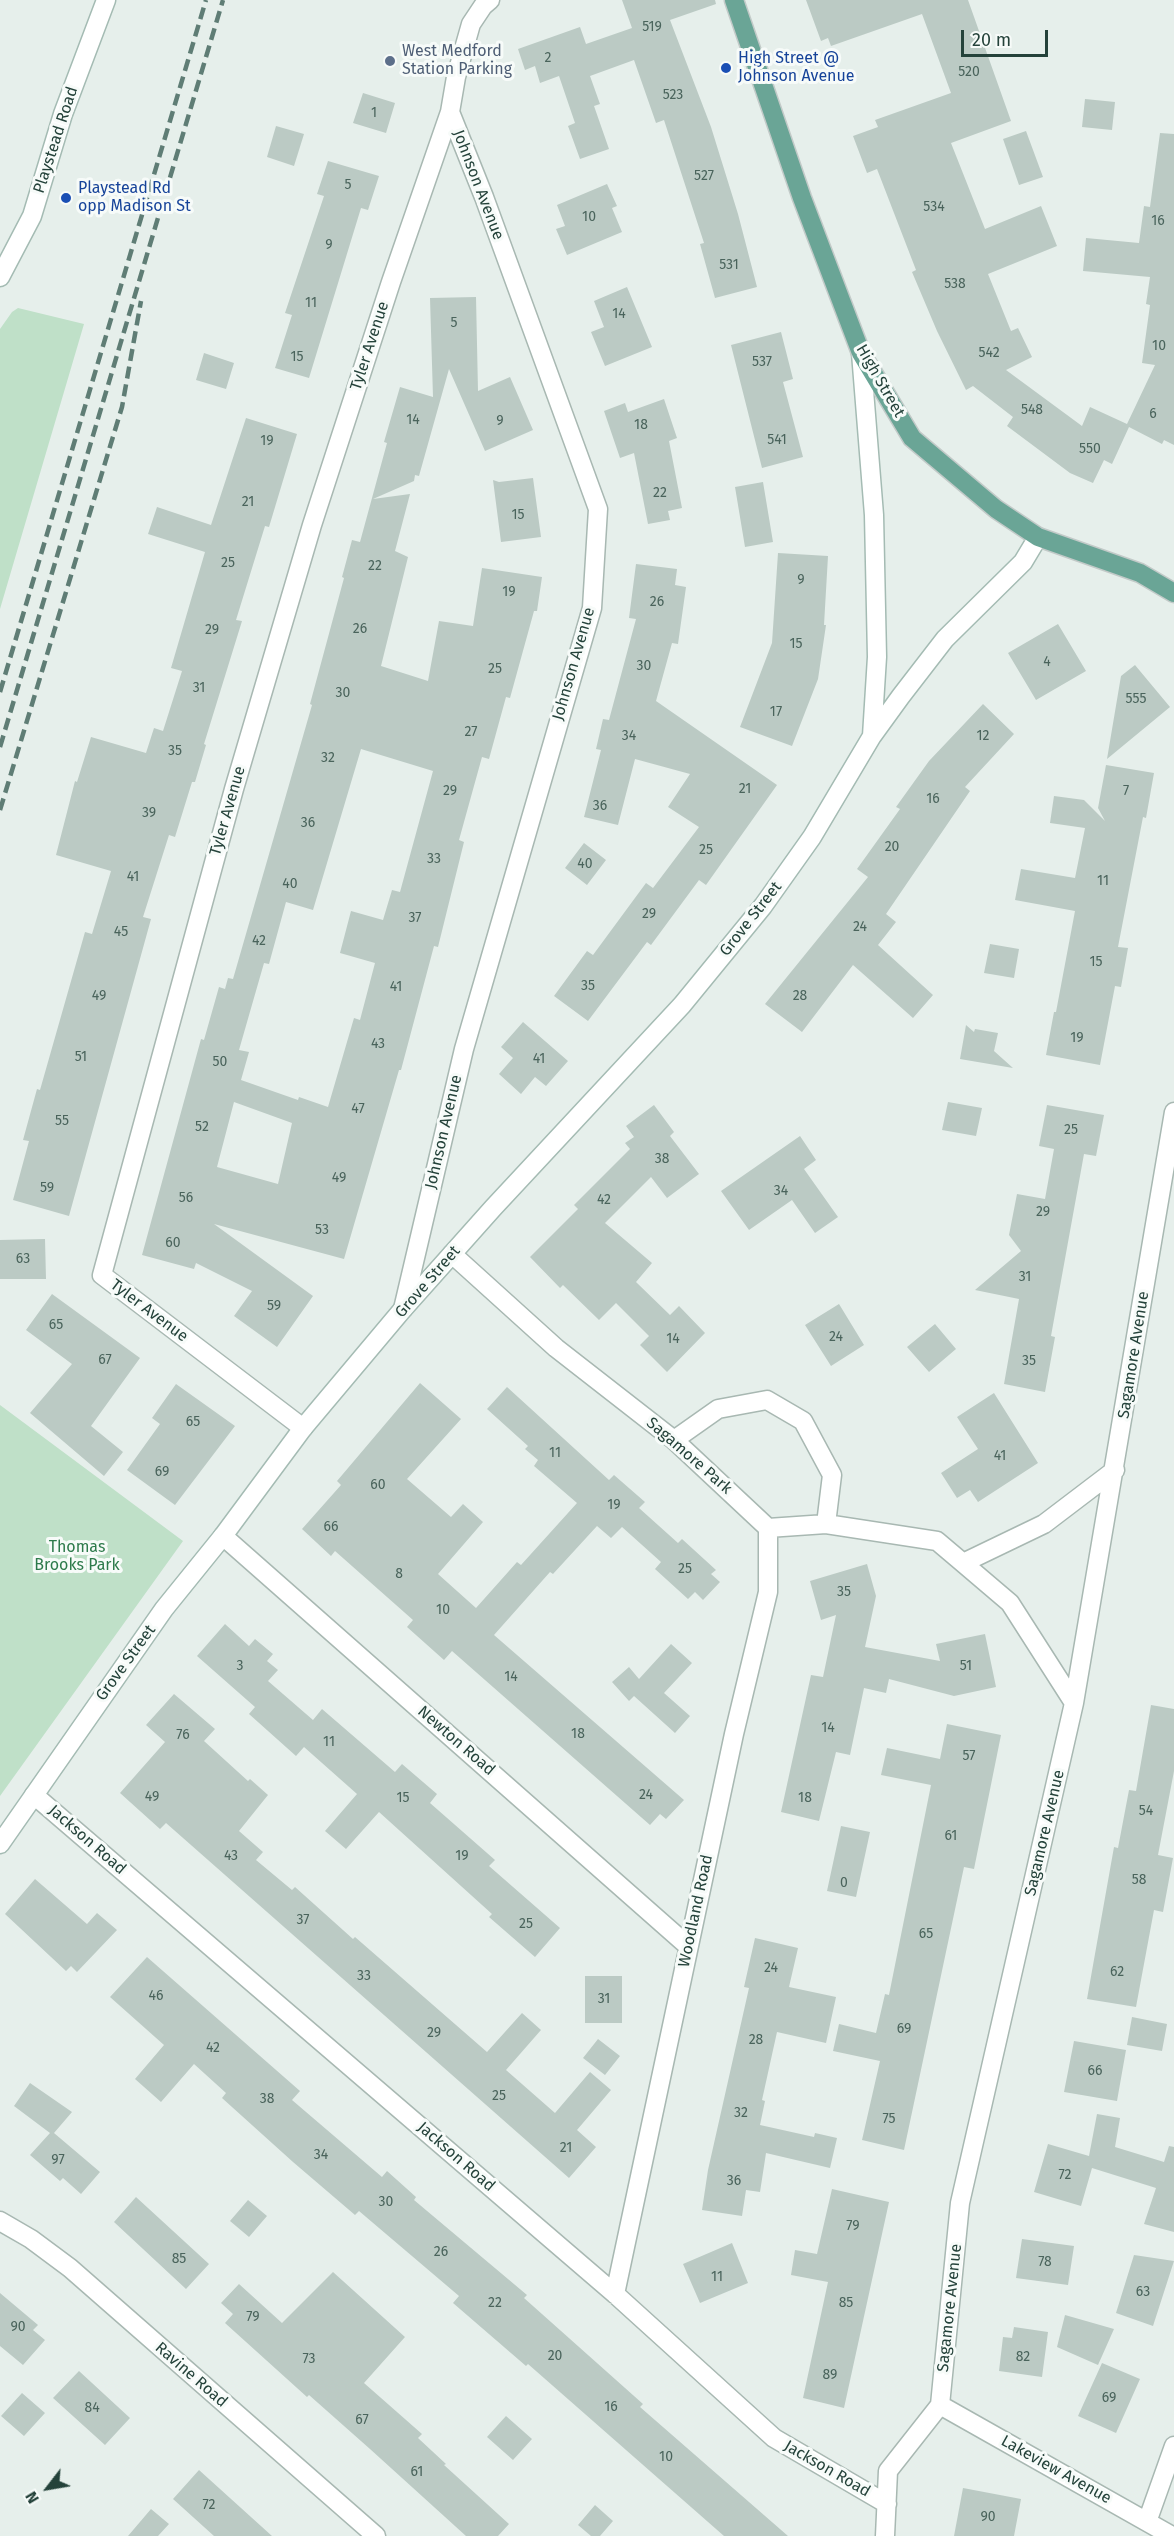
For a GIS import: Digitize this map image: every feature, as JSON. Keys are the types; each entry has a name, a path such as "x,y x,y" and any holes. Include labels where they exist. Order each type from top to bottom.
{"main road":[{"name":"High Street","path":"734,0 802,198 861,353 912,438 996,509 1038,537 1140,573 1174,593"}],"street":[{"name":"Playstead Road","path":"0,277 5,254 32,216 63,114 106,0"},
{"name":"Johnson Avenue","path":"404,1309 464,1049 592,608 598,509 488,208 450,112 456,77 471,24 490,0"},
{"name":"Tyler Avenue","path":"303,1428 102,1275 228,812 312,525 391,282 450,112"},
{"name":"Grove Street","path":"861,353 874,515 877,657 872,736"},
{"name":"Grove Street","path":"0,1844 164,1609 224,1536 303,1428 452,1254 682,1005 748,924 812,837 872,736 945,639 1023,562 1038,537"},
{"name":"Sagamore Avenue","path":"940,2405 960,2203 1074,1703 1174,1112"},
{"name":"Sagamore Park","path":"452,1254 556,1348 674,1440 768,1528"},
{"path":"674,1440 718,1409 767,1400 803,1421 832,1475 826,1524"},
{"path":"963,1563 1044,1524 1115,1470"},
{"path":"768,1528 826,1524 937,1541 1010,1603 1074,1703"},
{"name":"Woodland Road","path":"615,2294 734,1734 768,1592 768,1528"},
{"name":"Newton Road","path":"224,1536 688,1946"},
{"name":"Jackson Road","path":"34,1795 615,2294 774,2438 887,2504"},
{"name":"Ravine Road","path":"0,2221 32,2239 70,2268 376,2536"},
{"path":"885,2536 888,2470 940,2405"},
{"name":"Lakeview Avenue","path":"940,2405 1173,2536"},
{"path":"1147,2522 1174,2445"}],"green space":[{"path":"18,308 84,324 0,609 0,329 12,312"},
{"name":"Thomas Brooks Park","path":"0,1405 183,1541 0,1796"}],"building":[{"path":"622,0 715,0 716,4 670,20 711,127 738,214 757,287 715,298 700,244 704,243 664,120 656,123 634,60 590,76 600,104 594,106 609,149 580,159 568,126 575,123 559,76 540,83 535,66 525,70 518,49 580,27 586,44 632,28"},
{"path":"806,0 968,0 1011,121 951,143 985,229 1041,206 1057,246 988,274 1011,331 1018,328 1032,357 1006,370 1082,426 1090,407 1127,424 1155,365 1142,363 1150,305 1146,304 1150,277 1083,271 1086,238 1139,243 1144,206 1150,207 1160,133 1174,134 1174,445 1164,440 1162,444 1129,427 1112,464 1104,460 1093,483 1070,473 1007,426 1013,417 973,386 966,390 937,331 912,272 916,270 877,169 867,173 853,136 878,127 875,120 951,93 922,14 831,46 828,38 821,41"},
{"path":"363,93 395,103 386,133 353,123"},
{"path":"1085,99 1115,102 1112,130 1082,127"},
{"path":"276,126 304,134 294,166 267,157"},
{"path":"1026,131 1043,177 1019,185 1003,139"},
{"path":"328,161 379,176 368,210 361,208 309,378 275,368 292,315 285,313 324,196 317,194"},
{"path":"607,184 617,206 612,208 622,232 567,255 556,229 565,226 557,205"},
{"path":"627,287 652,347 605,366 591,332 604,327 594,301"},
{"path":"476,297 478,391 510,377 533,430 485,451 449,369 419,476 415,475 414,481 373,499 410,494 395,551 408,557 381,666 428,681 439,621 473,626 482,568 542,577 537,611 534,611 510,698 506,697 489,759 482,757 459,840 464,842 438,947 434,946 401,1070 399,1070 344,1259 214,1224 313,1296 277,1347 234,1316 252,1291 196,1263 194,1269 142,1255 201,1039 204,1040 219,987 225,989 228,978 233,979 312,705 310,704 352,540 360,542 400,387 433,397 430,298","holes":["361,749 433,771 400,892 392,890 383,920 351,911 340,953 375,963 360,1020 354,1018 328,1107 299,1097 298,1100 241,1080 249,1052 239,1050 264,963 269,964 286,902 313,910","234,1102 292,1123 278,1184 217,1167"]},
{"path":"781,332 793,379 783,382 803,457 762,468 731,345"},
{"path":"204,353 234,363 226,389 196,380"},
{"path":"664,399 677,438 669,441 682,508 668,511 670,520 648,524 634,453 620,458 604,411 625,403 628,412"},
{"path":"246,418 297,434 269,527 265,526 236,620 242,621 204,744 206,745 195,782 192,782 175,837 169,835 143,917 151,919 69,1216 13,1200 29,1141 23,1140 37,1089 40,1090 85,932 92,934 111,871 56,855 75,781 77,782 91,737 146,753 154,728 163,731 182,671 171,668 205,552 148,534 157,507 211,525"},
{"path":"533,478 541,537 501,542 493,480 499,482"},
{"path":"763,482 773,542 745,547 735,487"},
{"path":"778,553 828,556 824,625 826,625 818,679 792,746 740,727 772,643"},
{"path":"636,564 677,569 675,585 686,587 678,644 672,643 656,701 777,785 706,885 699,880 651,945 647,942 588,1021 554,996 587,951 593,955 646,883 653,888 699,827 668,807 690,774 635,759 618,825 584,817 601,750 596,749 603,719 609,720 636,619 629,618"},
{"path":"1058,624 1086,671 1036,700 1008,653"},
{"path":"1135,665 1170,707 1107,759 1121,676"},
{"path":"983,704 1014,734 965,787 970,791 886,914 896,922 878,945 933,995 913,1018 853,965 802,1032 765,1004 868,877 857,869 900,809 896,807 929,761"},
{"path":"1106,765 1154,773 1146,818 1143,817 1118,947 1128,948 1121,987 1115,986 1100,1065 1046,1055 1075,911 1015,900 1021,869 1075,878 1085,828 1050,823 1054,796 1084,800 1105,821 1098,808"},
{"path":"584,843 606,860 587,885 565,868"},
{"path":"990,944 1019,949 1014,978 984,973"},
{"path":"523,1022 568,1061 546,1086 535,1077 521,1094 499,1074 513,1058 501,1047"},
{"path":"966,1025 974,1032 975,1029 998,1033 994,1051 1013,1068 960,1059"},
{"path":"948,1102 982,1108 976,1136 942,1130"},
{"path":"654,1105 674,1132 670,1136 699,1174 667,1198 651,1177 605,1223 652,1263 636,1282 670,1315 679,1306 705,1333 667,1372 640,1345 649,1336 616,1303 599,1320 563,1285 560,1288 530,1257 578,1209 574,1205 630,1149 625,1143 634,1137 626,1126"},
{"path":"1047,1105 1104,1115 1096,1156 1084,1154 1051,1336 1055,1337 1045,1392 1004,1384 1019,1299 975,1290 1021,1251 1009,1235 1017,1194 1045,1199 1054,1149 1039,1146"},
{"path":"800,1136 816,1160 804,1169 838,1217 815,1233 792,1200 749,1230 721,1191"},
{"path":"45,1239 46,1279 0,1279 0,1240"},
{"path":"52,1294 140,1358 91,1426 123,1452 104,1476 30,1413 72,1364 26,1330"},
{"path":"839,1304 864,1345 831,1366 805,1325"},
{"path":"935,1324 956,1349 929,1372 907,1347"},
{"path":"420,1383 461,1419 407,1479 451,1517 463,1504 483,1522 438,1574 476,1608 517,1562 521,1565 577,1503 534,1466 538,1460 525,1449 528,1446 487,1409 507,1387 609,1480 614,1475 645,1502 639,1508 678,1543 682,1539 716,1570 711,1574 720,1582 703,1600 695,1592 688,1599 655,1569 661,1562 622,1527 611,1538 597,1526 553,1574 550,1572 494,1635 684,1800 666,1819 660,1814 650,1825 452,1651 444,1660 407,1627 413,1620 335,1551 331,1556 302,1529 341,1485 337,1481"},
{"path":"176,1384 235,1426 175,1505 127,1470 160,1424 152,1418"},
{"path":"994,1393 1038,1463 978,1502 970,1490 957,1498 941,1473 978,1449 957,1417"},
{"path":"867,1564 876,1596 865,1647 940,1661 936,1644 985,1634 996,1687 954,1696 889,1679 886,1693 864,1688 850,1755 836,1752 819,1821 781,1812 811,1675 823,1677 836,1615 821,1620 810,1581"},
{"path":"225,1624 249,1646 255,1639 273,1654 267,1661 278,1670 268,1681 313,1720 322,1709 395,1772 402,1764 437,1794 430,1803 495,1860 489,1866 560,1928 535,1957 489,1917 492,1914 379,1812 346,1849 325,1831 357,1794 304,1747 296,1756 249,1714 255,1707 197,1656"},
{"path":"671,1644 692,1663 664,1693 690,1716 675,1733 634,1696 629,1701 612,1682 629,1667 639,1679"},
{"path":"174,1694 215,1729 204,1741 248,1781 250,1779 268,1795 239,1831 263,1852 256,1860 292,1890 295,1887 487,2052 522,2013 541,2030 506,2070 555,2113 590,2072 611,2090 577,2130 596,2147 569,2178 166,1823 160,1829 120,1793 165,1742 146,1725"},
{"path":"1151,1705 1174,1709 1174,1771 1158,1855 1173,1858 1163,1912 1154,1910 1136,2007 1087,1999 1114,1847 1118,1848 1129,1790 1136,1791"},
{"path":"947,1724 1001,1735 974,1869 964,1867 904,2150 862,2140 880,2061 833,2051 839,2024 876,2033 885,1994 889,1995 931,1785 881,1775 887,1748 940,1759"},
{"path":"841,1826 870,1832 856,1897 827,1891"},
{"path":"35,1879 87,1924 97,1913 117,1930 77,1972 71,1966 66,1971 5,1914"},
{"path":"755,1938 798,1948 789,1987 836,1997 826,2043 777,2032 762,2100 765,2101 760,2125 814,2137 815,2133 837,2138 830,2168 766,2153 760,2192 746,2190 742,2216 702,2210 708,2170 749,1988 744,1987"},
{"path":"147,1957 300,2091 292,2100 382,2177 387,2171 416,2197 414,2200 527,2295 524,2298 643,2404 640,2407 788,2536 724,2536 528,2364 526,2366 453,2303 459,2296 359,2211 355,2215 293,2162 222,2098 226,2093 194,2064 161,2102 135,2079 164,2045 110,1997"},
{"path":"585,1976 622,1976 622,2023 585,2023"},
{"path":"1132,2017 1167,2024 1162,2051 1127,2045"},
{"path":"598,2039 620,2056 605,2075 583,2058"},
{"path":"1074,2041 1126,2050 1117,2101 1064,2092"},
{"path":"30,2083 72,2112 54,2133 100,2172 81,2194 63,2178 60,2181 30,2155 50,2133 14,2106"},
{"path":"1097,2114 1120,2118 1115,2147 1164,2162 1169,2146 1174,2147 1174,2232 1144,2224 1156,2188 1092,2168 1081,2206 1034,2192 1048,2144 1089,2156"},
{"path":"832,2189 889,2202 844,2408 803,2398 828,2282 791,2275 795,2250 817,2254"},
{"path":"136,2197 209,2264 186,2289 114,2222"},
{"path":"248,2200 267,2216 249,2237 230,2221"},
{"path":"1022,2239 1074,2246 1068,2285 1016,2278"},
{"path":"732,2243 748,2283 700,2303 683,2264"},
{"path":"1134,2255 1174,2261 1153,2326 1116,2313"},
{"path":"333,2272 405,2337 364,2383 422,2434 418,2438 446,2464 444,2465 509,2524 498,2536 466,2536 225,2323 233,2314 221,2303 239,2284 282,2323"},
{"path":"0,2293 38,2325 33,2330 45,2340 23,2365 0,2346"},
{"path":"1065,2315 1114,2329 1098,2365 1057,2347"},
{"path":"1014,2327 1048,2332 1042,2377 999,2371 1003,2337 1012,2338"},
{"path":"1102,2363 1140,2379 1116,2433 1078,2416"},
{"path":"79,2371 130,2418 105,2445 53,2398"},
{"path":"22,2393 45,2413 24,2436 1,2416"},
{"path":"506,2416 532,2439 513,2460 487,2437"},
{"path":"199,2470 272,2536 214,2536 173,2499"},
{"path":"963,2488 1021,2499 1014,2536 954,2536"},
{"path":"595,2505 613,2521 600,2536 591,2536 578,2525"},
{"path":"151,2509 169,2524 158,2536 128,2536"}],"railway":[{"path":"0,692 206,0"},
{"path":"0,747 223,0"},
{"path":"0,810 122,407 141,301"}],"place":[{"name":"West Medford Station Parking","path":"390,61"},
{"name":"High Street @ Johnson Avenue","path":"726,68"},
{"name":"Playstead Rd opp Madison St","path":"66,198"}]}
